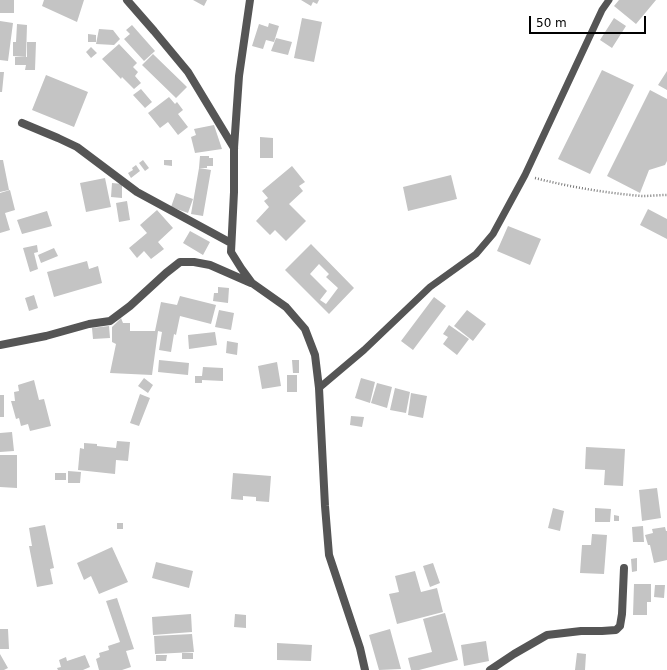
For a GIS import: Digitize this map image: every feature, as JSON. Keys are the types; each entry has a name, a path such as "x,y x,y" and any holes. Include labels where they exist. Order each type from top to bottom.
{"street":[{"path":"127,0 154,30 188,72 234,148"},
{"path":"250,0 239,76 234,148 234,192 231,252 252,284"},
{"path":"22,123 77,147 137,192 231,243"},
{"path":"0,346 46,336 89,324 110,321 130,306 180,262 194,262 210,265 252,284 286,307 305,329 316,355 329,555 360,648 365,670"},
{"path":"490,670 547,635 581,631 616,630 620,626 621,620 624,568"}],"lane":[{"path":"319,388 364,350 430,287 476,254 493,234 524,176 602,10 609,0"}],"path":[{"path":"524,176 565,186 643,196 667,195"}],"building":[{"path":"0,0 14,0 14,13 0,13"},
{"path":"44,0 84,0 77,22 42,6"},
{"path":"193,0 207,0 204,6"},
{"path":"301,0 319,0 317,4 313,2 311,6"},
{"path":"619,0 656,0 636,24 614,6"},
{"path":"302,18 322,22 314,62 294,58"},
{"path":"614,18 626,26 612,48 600,40"},
{"path":"0,21 13,23 8,61 0,60"},
{"path":"269,23 279,26 274,42 266,40 263,49 252,46 259,24 268,27"},
{"path":"17,24 27,25 26,57 13,56 13,42 16,42"},
{"path":"132,25 155,51 144,61 124,39 130,34 126,30"},
{"path":"99,29 113,30 120,39 114,45 96,44"},
{"path":"88,34 96,35 96,42 88,42"},
{"path":"276,38 292,42 288,55 271,51"},
{"path":"27,42 36,42 35,70 25,70 26,65 15,65 15,57 27,57"},
{"path":"119,44 137,63 133,67 138,72 135,76 141,83 134,89 122,77 121,79 102,59"},
{"path":"91,47 97,53 91,58 86,52"},
{"path":"153,54 187,87 176,98 142,65"},
{"path":"602,70 634,85 590,174 558,159"},
{"path":"667,71 667,90 658,85"},
{"path":"0,72 4,72 2,92 0,92"},
{"path":"46,75 88,92 74,127 32,110"},
{"path":"141,89 152,102 145,108 133,95"},
{"path":"650,90 667,99 667,161 665,165 649,170 640,193 607,176"},
{"path":"169,97 175,104 177,102 183,110 178,114 188,127 178,135 168,122 160,128 148,113"},
{"path":"214,125 222,149 195,153 191,137 196,135 194,129"},
{"path":"260,137 273,138 273,158 260,158"},
{"path":"200,156 209,156 209,158 213,158 213,166 199,168"},
{"path":"0,160 3,160 9,190 0,192"},
{"path":"143,160 149,168 145,171 139,163"},
{"path":"164,160 172,160 172,166 164,165"},
{"path":"136,165 140,171 131,178 128,173 133,170 132,168"},
{"path":"292,166 305,182 299,186 303,191 289,204 306,221 286,241 275,230 270,235 256,221 269,207 264,201 268,198 262,191"},
{"path":"199,168 211,170 203,216 191,214"},
{"path":"451,175 457,199 408,211 403,187"},
{"path":"105,178 111,207 86,212 80,183"},
{"path":"112,183 122,184 122,198 111,197"},
{"path":"10,190 15,210 5,213 10,230 0,233 0,193"},
{"path":"176,193 193,199 188,213 171,207"},
{"path":"127,201 130,220 119,222 116,203"},
{"path":"648,209 667,219 667,239 640,225"},
{"path":"157,210 173,228 158,242 164,249 151,259 144,251 137,258 129,248 147,233 140,225"},
{"path":"47,211 52,226 22,234 17,220"},
{"path":"508,226 541,239 530,265 497,251"},
{"path":"190,231 210,242 203,255 183,243"},
{"path":"311,244 354,288 329,314 285,270","holes":["319,264 329,274 326,277 338,288 326,304 320,300 327,291 310,274"]},
{"path":"37,245 38,252 34,253 38,269 30,272 23,248"},
{"path":"54,248 58,256 41,263 38,255"},
{"path":"87,261 89,269 98,266 102,283 54,297 47,272"},
{"path":"218,287 229,288 228,303 213,301 214,293 218,293"},
{"path":"34,295 38,308 29,311 25,298"},
{"path":"180,296 216,305 211,324 180,316 176,335 174,334 171,352 159,350 162,332 158,331 152,375 110,373 116,344 112,342 112,327 121,318 123,323 130,323 130,331 155,331 161,302 177,305"},
{"path":"434,297 446,306 413,350 401,341"},
{"path":"219,310 234,313 231,330 215,327"},
{"path":"467,310 486,324 473,341 454,326"},
{"path":"449,325 469,339 457,355 443,344 448,337 443,334"},
{"path":"109,326 110,338 93,339 92,328"},
{"path":"215,332 217,345 189,349 188,335"},
{"path":"227,341 238,343 237,355 226,353"},
{"path":"159,360 189,363 188,375 158,372"},
{"path":"292,360 299,360 299,373 293,373"},
{"path":"277,362 281,386 262,389 258,366"},
{"path":"203,367 223,368 223,381 202,380 202,383 195,383 195,376 202,376"},
{"path":"287,375 297,375 297,392 287,392"},
{"path":"144,378 153,385 148,393 138,386"},
{"path":"361,378 375,382 370,403 355,398"},
{"path":"34,380 39,400 44,399 51,426 30,431 28,424 21,426 19,418 16,419 11,401 15,401 14,392 19,391 18,385"},
{"path":"377,383 392,387 387,408 371,403"},
{"path":"395,388 410,392 406,413 390,410"},
{"path":"411,393 427,396 423,418 408,415"},
{"path":"140,394 150,398 139,426 130,423"},
{"path":"0,395 4,395 4,417 0,417"},
{"path":"351,416 364,417 362,427 350,425"},
{"path":"12,432 14,451 0,452 0,433"},
{"path":"117,441 130,442 128,461 116,460 115,474 78,470 80,448 84,449 84,443 116,448"},
{"path":"586,447 625,449 623,486 604,485 605,470 585,469"},
{"path":"0,455 17,455 17,488 0,487"},
{"path":"68,471 81,472 80,483 68,483"},
{"path":"55,473 66,473 66,480 55,480"},
{"path":"233,473 271,476 269,502 256,501 256,497 243,496 243,500 231,499"},
{"path":"657,488 661,518 642,521 639,490"},
{"path":"553,508 564,511 560,531 548,528"},
{"path":"595,508 611,509 610,522 595,522"},
{"path":"614,515 619,516 619,521 614,521"},
{"path":"117,523 123,523 123,529 117,529"},
{"path":"45,525 54,568 50,569 53,584 37,587 29,546 32,546 29,528"},
{"path":"643,526 644,542 633,542 632,527"},
{"path":"665,527 667,531 667,560 654,563 650,545 648,545 645,535 653,533 652,529"},
{"path":"592,534 607,535 604,574 580,573 582,545 591,545"},
{"path":"112,547 128,582 99,594 91,576 84,580 77,563"},
{"path":"637,558 637,571 632,572 631,559"},
{"path":"156,562 193,571 189,588 152,578"},
{"path":"433,563 440,583 430,587 423,566"},
{"path":"415,571 421,592 437,588 443,612 397,624 389,594 399,592 395,576"},
{"path":"634,584 651,584 651,602 647,602 647,615 633,615"},
{"path":"655,585 665,585 664,598 654,597"},
{"path":"117,598 134,649 126,651 131,667 122,670 99,670 96,659 100,657 99,653 109,650 108,646 120,642 106,601"},
{"path":"445,613 458,660 419,670 411,670 408,658 432,652 423,619"},
{"path":"191,614 192,632 153,635 152,617"},
{"path":"235,614 246,615 246,628 234,627"},
{"path":"0,629 8,629 9,649 0,649"},
{"path":"390,629 401,669 379,670 369,635"},
{"path":"192,634 194,652 155,654 154,636"},
{"path":"486,641 489,661 464,666 461,645"},
{"path":"277,643 312,645 311,661 277,660"},
{"path":"182,653 193,653 193,659 182,659"},
{"path":"577,653 586,654 585,670 575,670"},
{"path":"0,654 8,668 4,670 0,670"},
{"path":"85,655 90,667 83,670 58,670 57,668 61,667 59,660 66,657 67,661"},
{"path":"156,655 167,655 166,661 156,661"}]}
